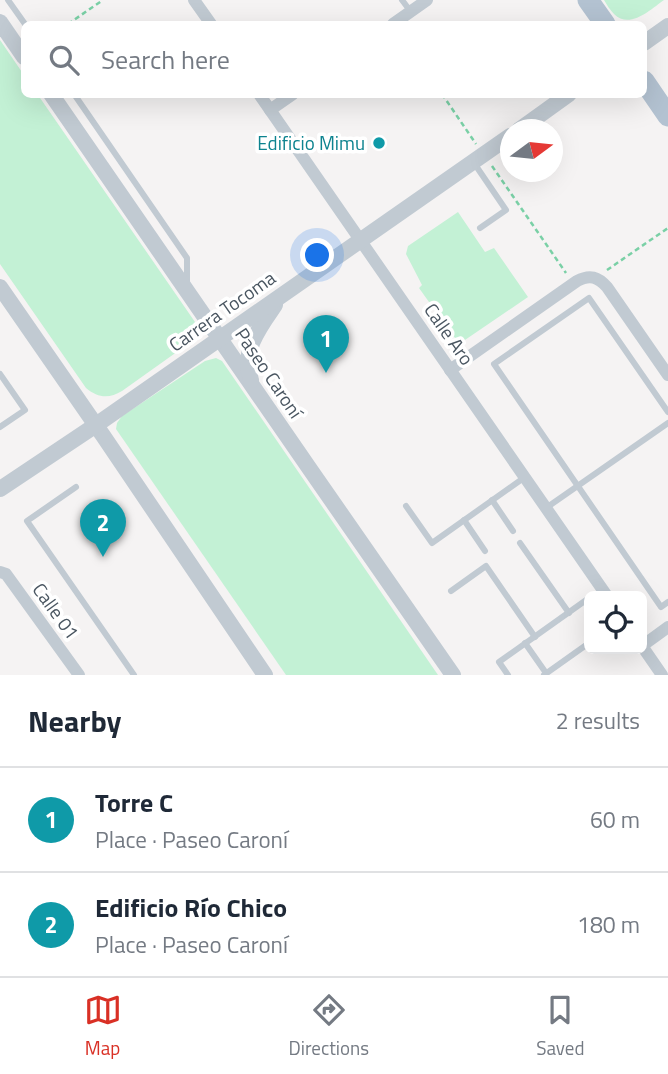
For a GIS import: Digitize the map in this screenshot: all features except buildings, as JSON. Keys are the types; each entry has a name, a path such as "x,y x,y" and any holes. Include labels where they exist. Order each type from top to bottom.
{"main road":[{"path":"588,0 603,21"},
{"path":"647,85 665,108"}],"street":[{"path":"194,0 209,21"},
{"path":"398,21 428,0"},
{"path":"0,22 21,53"},
{"path":"647,40 668,26"},
{"name":"Paseo Caroní","path":"54,98 453,675"},
{"name":"Calle Aro","path":"262,98 546,508 596,591"},
{"path":"270,110 287,98"},
{"path":"534,119 563,98"},
{"name":"Carrera Tocoma","path":"0,489 500,143"},
{"path":"450,370 584,277 596,278 607,287 668,375"},
{"path":"0,287 265,675"},
{"path":"255,392 247,359 256,334 280,297"},
{"name":"Calle 01","path":"0,572 6,574 79,675"},
{"path":"647,642 668,627"},
{"path":"647,653 662,675"}],"lane":[{"path":"8,0 23,21"},
{"path":"402,0 411,12"},
{"path":"77,98 187,258 187,291"},
{"path":"478,158 506,210 480,228"},
{"path":"668,412 589,298 494,365 662,607 668,602"},
{"path":"0,374 25,410 0,427"},
{"path":"546,508 668,423"},
{"path":"406,506 432,542 525,477"},
{"path":"76,487 27,521 135,675"},
{"path":"492,500 513,531"},
{"path":"464,520 485,551"},
{"path":"520,543 569,613"},
{"path":"451,591 486,566 535,637"},
{"path":"508,675 499,662 584,604"},
{"path":"525,643 545,674 584,647"}],"path":[{"path":"72,21 103,0"},
{"path":"444,98 478,158 573,284"},
{"path":"596,278 668,228"}],"green space":[{"path":"604,0 664,0 647,13 627,20 614,14"},
{"path":"0,40 21,71 21,98 40,98 195,322 194,334 188,344 122,391 104,396 95,394 86,388 0,264"},
{"path":"458,212 485,252 494,248 528,297 462,342 454,337 419,288 422,285 406,254 408,246"},
{"path":"216,358 222,361 438,675 286,675 116,429 122,416 205,361"}],"place":[{"name":"Edificio Mimu","path":"379,143"},
{"name":"Torre C","path":"326,373"},
{"name":"Edificio Río Chico","path":"103,557"}]}
